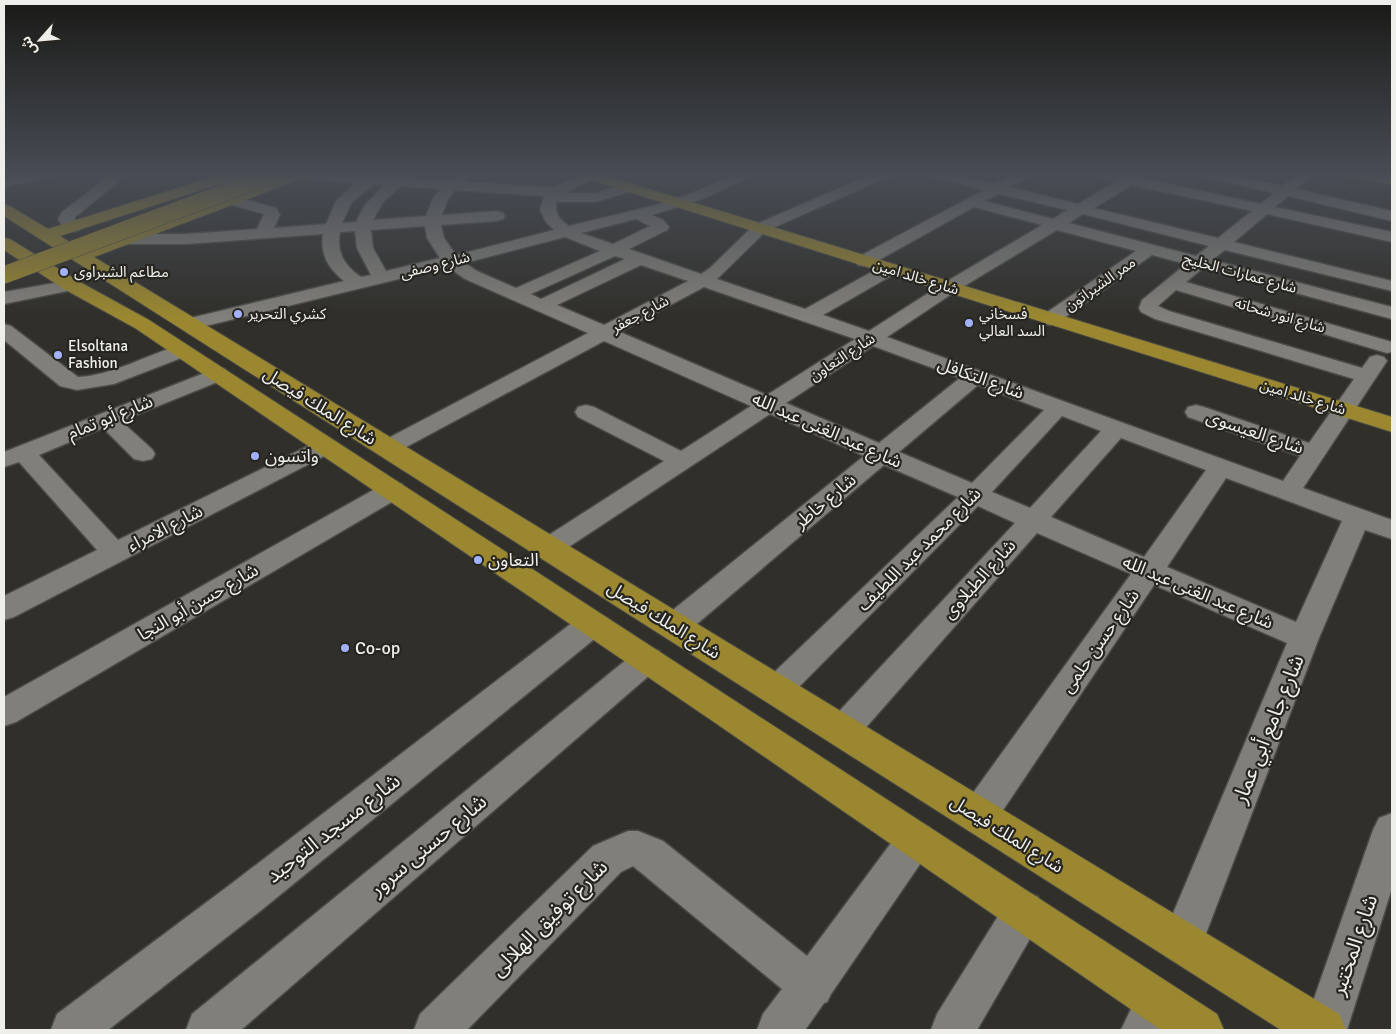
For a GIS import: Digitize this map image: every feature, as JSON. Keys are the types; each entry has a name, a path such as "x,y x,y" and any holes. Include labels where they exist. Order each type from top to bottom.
{"main road":[{"name":"شارع الملك فيصل","path":"22,221 67,251 169,330 217,374 1024,911 1150,1015 1201,1030"},
{"path":"67,251 112,221"},
{"path":"124,221 146,224 165,221"},
{"path":"4,266 126,221"},
{"path":"4,275 148,221"},
{"path":"67,251 125,239 171,221"},
{"name":"شارع خالد امين","path":"738,221 1392,425"},
{"name":"شارع الملك فيصل","path":"4,243 67,251"},
{"name":"شارع الملك فيصل","path":"169,330 387,448 1324,1030"}],"street":[{"path":"4,298 67,251 67,221"},
{"path":"263,234 269,221"},
{"path":"334,221 329,248 332,258 347,276 358,284"},
{"path":"365,221 362,240 366,253 382,278"},
{"path":"125,239 170,240 440,221"},
{"path":"502,221 509,228 536,240"},
{"path":"553,221 567,232"},
{"name":"شارع وصفى","path":"4,330 68,381 77,385 101,381 169,330 611,221"},
{"path":"515,294 615,250 661,227 653,221"},
{"name":"شارع جعفر","path":"387,448 704,280 716,272 760,228 775,221"},
{"path":"864,261 936,221"},
{"name":"شارع عمارات الخليج","path":"1045,221 1392,313"},
{"name":"شارع التعاون","path":"548,548 680,460 950,287 1059,221"},
{"path":"1135,221 1392,286"},
{"path":"1249,221 1149,304 1148,308 1162,315 1367,376"},
{"path":"1320,221 1392,237"},
{"name":"شارع عبد الغنى عبد الله","path":"432,222 438,241 451,261 471,275 1304,638"},
{"name":"شارع التكافل","path":"567,232 871,338 1392,530"},
{"name":"ممر الشيراتون","path":"1050,319 1149,249"},
{"path":"541,306 640,259"},
{"path":"807,316 890,269"},
{"name":"شارع انور شحاته","path":"1174,284 1390,343"},
{"path":"1289,491 1390,343"},
{"name":"شارع أبو تمام","path":"14,456 217,374"},
{"name":"شارع خاطر","path":"674,626 976,376"},
{"name":"شارع محمد عبد اللطيف","path":"776,690 975,495 1059,406"},
{"path":"586,412 680,460"},
{"name":"شارع العيسوى","path":"1196,412 1314,453"},
{"path":"106,419 143,454"},
{"name":"شارع الطبلاوى","path":"842,731 1117,428"},
{"name":"شارع الامراء","path":"4,609 326,446"},
{"path":"14,456 115,553"},
{"name":"شارع حسن حلمى","path":"978,816 1222,466"},
{"name":"شارع حسن أبو النجا","path":"4,713 393,490"},
{"name":"شارع جامع أبي عمار","path":"1182,942 1304,638 1357,517"},
{"name":"شارع مسجد التوحيد","path":"73,1030 253,892 592,624"},
{"name":"شارع حسنى سرور","path":"208,1030 648,659"},
{"name":"شارع المختبر","path":"1324,1030 1392,830"},
{"path":"779,1030 812,987 916,839"},
{"name":"شارع توفيق الهلالى","path":"436,1030 607,859 620,851 631,848 639,848 650,854 812,987"},
{"path":"953,1030 1024,911"}],"place":[{"name":"مطاعم الشبراوى","path":"64,272"},
{"name":"كشري التحرير","path":"238,314"},
{"name":"فسخاني السد العالي","path":"969,323"},
{"name":"Elsoltana Fashion","path":"58,355"},
{"name":"واتسون","path":"255,456"},
{"name":"التعاون","path":"478,560"},
{"name":"Co-op","path":"345,648"}]}
